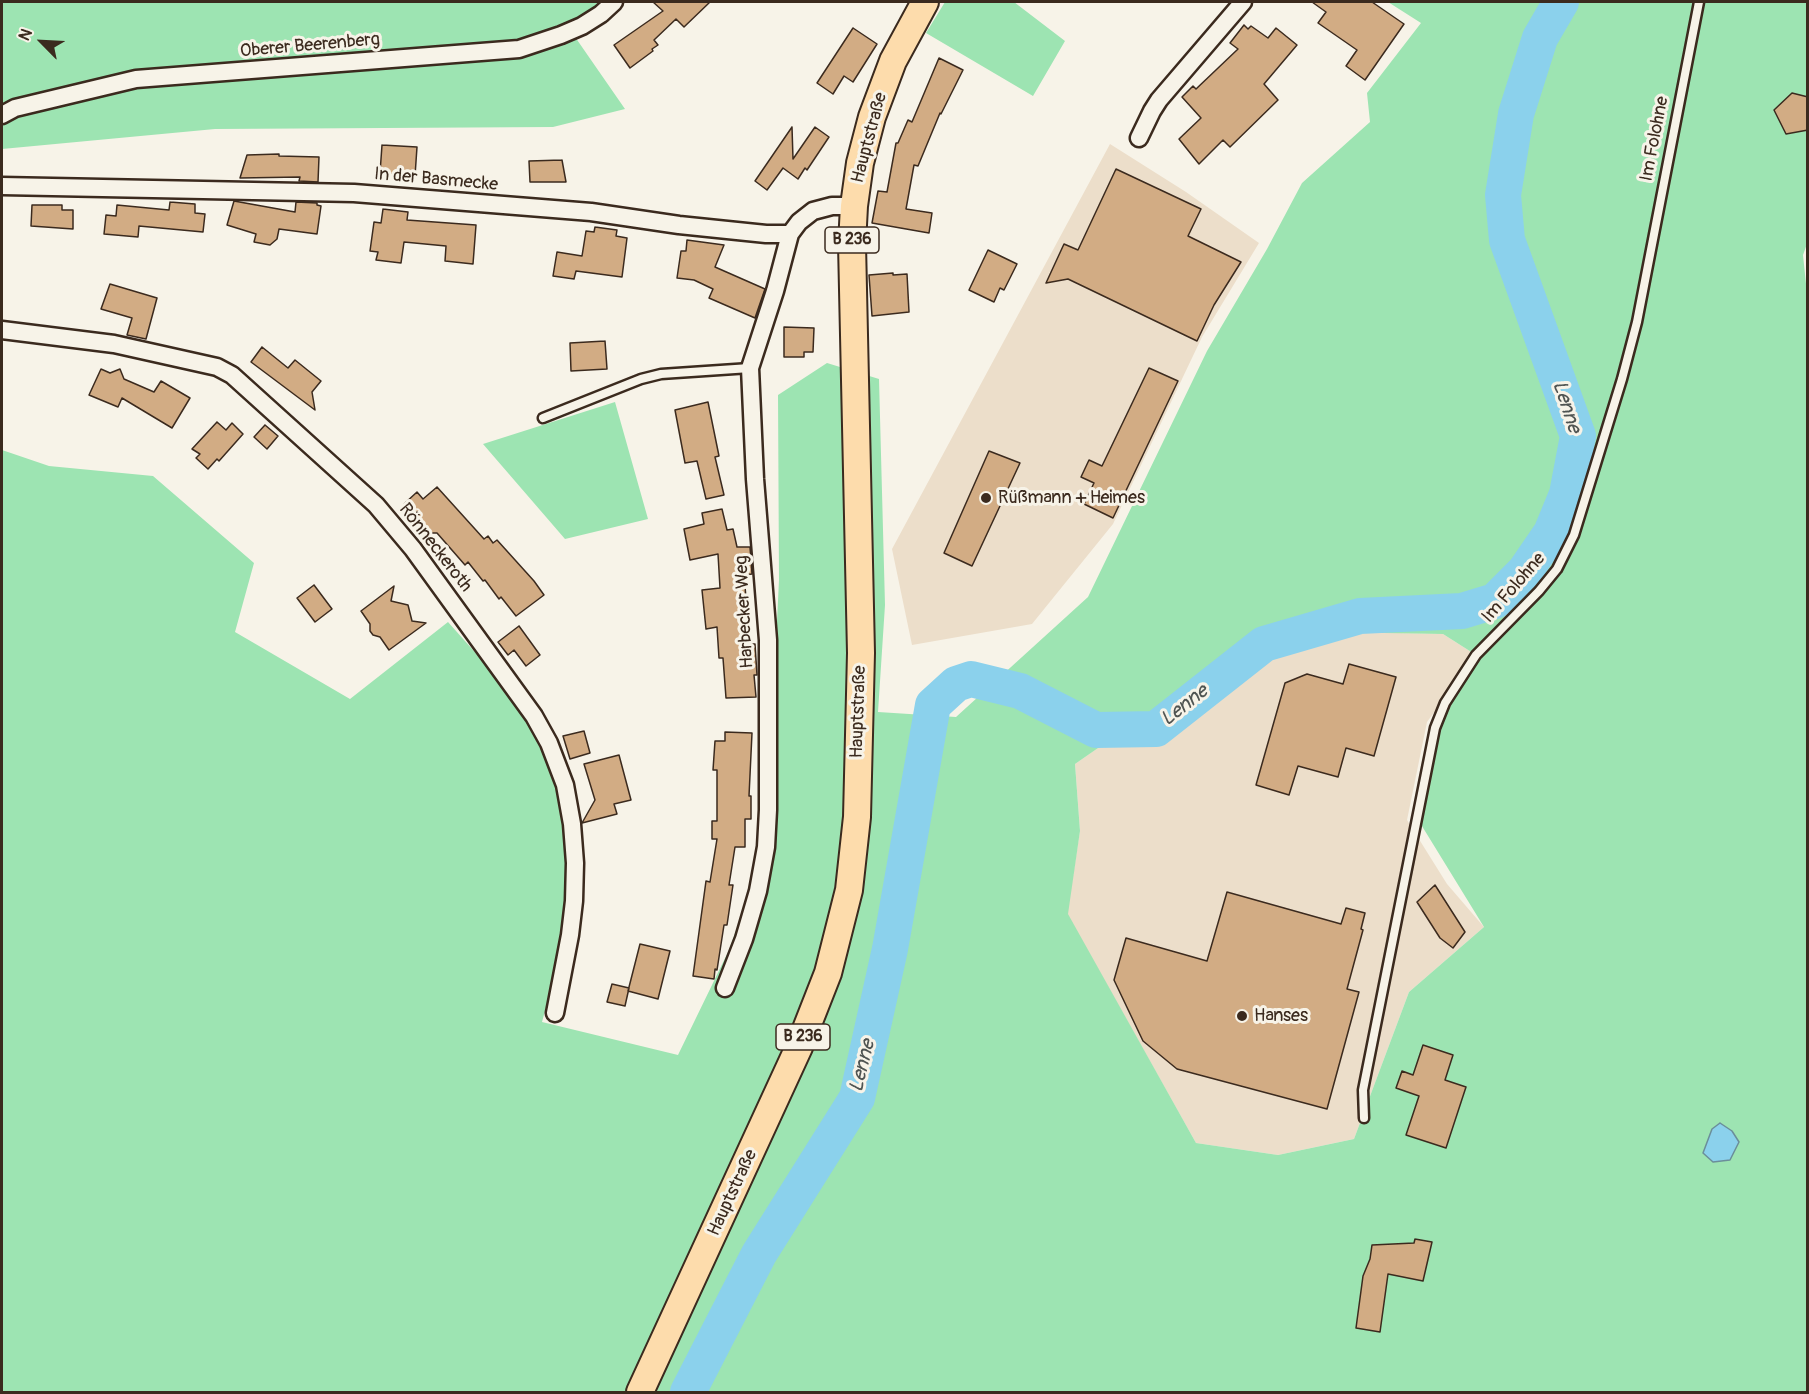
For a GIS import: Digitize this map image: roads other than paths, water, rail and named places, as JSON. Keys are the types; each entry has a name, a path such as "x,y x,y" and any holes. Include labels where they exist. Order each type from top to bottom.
{"main road":[{"name":"Hauptstraße","path":"640,1392 799,1047 828,973 849,890 856,817 861,653 852,244 855,206 860,163 872,117 893,61 925,2"}],"street":[{"name":"Oberer Beerenberg","path":"2,115 15,108 136,79 519,49 582,26 614,2"},
{"path":"1139,138 1155,105 1243,2"},
{"name":"In der Basmecke","path":"2,186 354,193 591,212 679,225 766,234 790,234"},
{"path":"790,234 799,222 813,211 832,206 855,206"},
{"name":"Harbecker Weg","path":"724,988 744,939 758,891 766,847 768,640 755,479 750,368 775,291 790,234"},
{"name":"Rönneckeroth","path":"2,330 114,344 217,367 232,375 376,506 413,549 534,716 549,743 565,785 572,824 575,863 574,901 555,1013"}],"lane":[{"name":"Im Folohne","path":"1364,1118 1363,1090 1435,728 1445,703 1476,655 1539,591 1557,569 1575,536 1637,322 1699,2"},
{"path":"543,418 641,379 680,372 750,368"}],"water":[{"path":"1720,1123 1732,1131 1739,1142 1730,1160 1713,1162 1703,1153 1712,1129"}],"waterway":[{"name":"Lenne","path":"688,1392 759,1254 857,1098 890,949 933,705 956,684 971,679 1020,691 1096,730 1156,729 1264,644 1360,616 1462,611 1495,601 1525,571 1551,533 1567,494 1578,436 1507,240 1503,195 1516,114 1540,38 1561,2"}],"place":[{"name":"Rüßmann + Heimes","path":"986,498"},
{"name":"Hanses","path":"1242,1016"}]}
